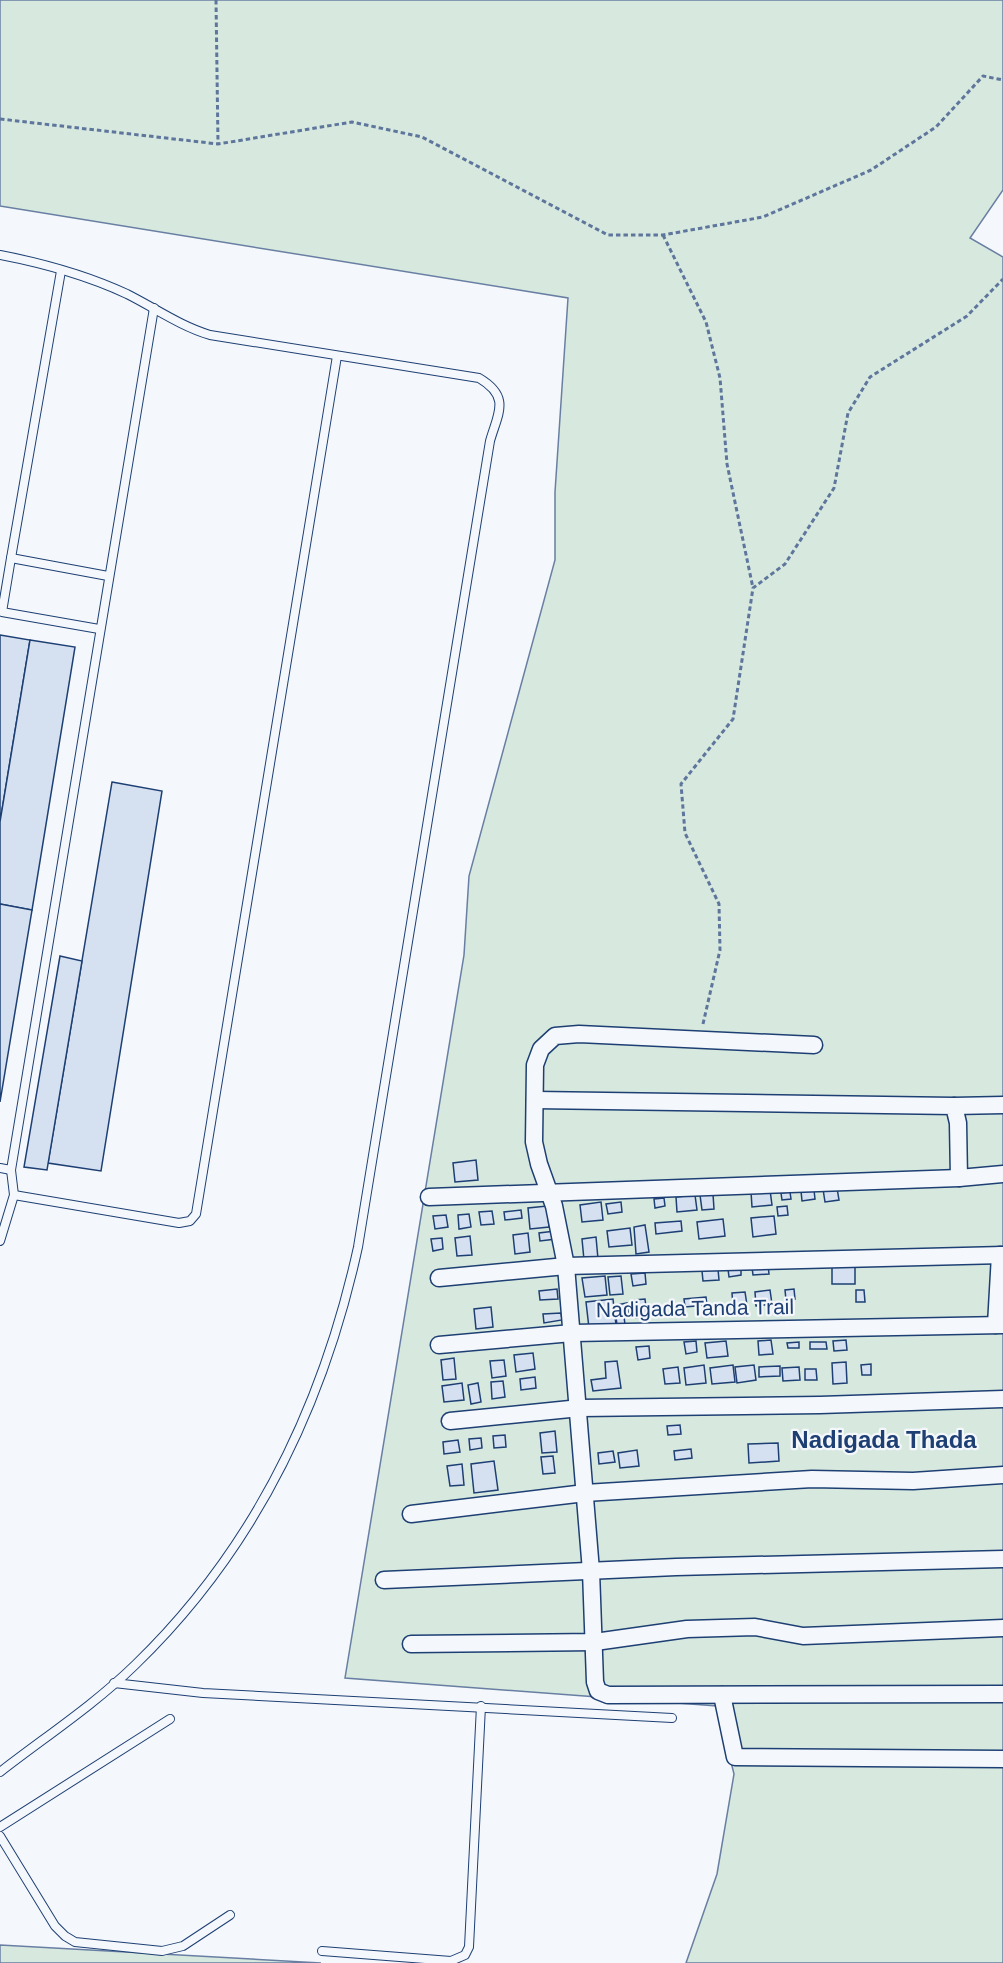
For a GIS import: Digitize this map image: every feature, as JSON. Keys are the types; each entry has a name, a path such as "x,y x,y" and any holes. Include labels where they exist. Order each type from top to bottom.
{"street":[{"path":"814,1046 579,1034 555,1036 541,1049 535,1065 534,1142 539,1164 550,1191 566,1266 580,1408 595,1642 595,1682 598,1690 603,1694 1003,1694"},
{"path":"535,1100 1003,1106"},
{"path":"954,1106 958,1123 959,1178"},
{"path":"429,1197 959,1178 1003,1174"},
{"path":"439,1278 566,1266 1002,1255 999,1325"},
{"name":"Nadigada Tanda Trail","path":"439,1345 572,1333 999,1325"},
{"path":"450,1421 580,1408 820,1405 1003,1399"},
{"path":"411,1514 585,1493 812,1479 913,1481 1003,1475"},
{"path":"384,1580 591,1571 1003,1559"},
{"path":"411,1644 595,1642 687,1629 755,1627 803,1636 1003,1628"},
{"path":"722,1695 735,1757 1003,1760"}],"lane":[{"path":"0,255 61,271 126,293 183,325 210,335 479,378 496,391 500,407 490,441 360,1235 346,1300 333,1344 293,1443 260,1509 218,1572 151,1649 114,1683 0,1772"},
{"path":"61,271 2,612 99,629"},
{"path":"0,1241 14,1195 11,1170 154,308"},
{"path":"14,1195 179,1223 190,1221 196,1214 337,356"},
{"path":"11,558 108,576"},
{"path":"0,1168 11,1170"},
{"path":"114,1683 203,1693 481,1706 672,1718"},
{"path":"322,1951 451,1960 465,1955 470,1947 481,1706"},
{"path":"0,1827 170,1719"},
{"path":"0,1836 56,1926 65,1936 75,1942 162,1951 175,1950 230,1915"}],"path":[{"path":"216,0 218,144"},
{"path":"0,119 218,144 352,122 422,137 608,235 663,235 763,217 871,170 936,127 983,76 1003,80"},
{"path":"663,235 706,322 709,333 720,378 727,464 753,588 733,719 681,784 686,833 719,904 720,950 699,1040"},
{"path":"753,588 784,564 834,488 848,413 870,377 967,316 1003,279"}],"shaded area":[{"path":"0,0 1003,0 1003,190 970,238 1003,257 1003,1963 686,1963 717,1874 734,1774 717,1706 345,1678 464,955 469,876 555,560 555,492 568,298 0,206"},
{"path":"0,1945 321,1963 0,1963"}],"building":[{"path":"0,635 30,640 0,822"},
{"path":"30,640 75,647 32,910 0,904 0,822"},
{"path":"112,782 162,791 101,1171 48,1163"},
{"path":"0,904 32,910 0,1102"},
{"path":"60,956 82,961 47,1170 24,1167"},
{"path":"476,1160 478,1180 455,1182 453,1163"},
{"path":"837,1188 839,1200 825,1202 823,1189"},
{"path":"770,1190 772,1205 752,1207 751,1192"},
{"path":"814,1190 815,1199 802,1201 801,1191"},
{"path":"790,1192 791,1199 782,1200 781,1193"},
{"path":"713,1194 714,1209 702,1210 700,1195"},
{"path":"695,1195 697,1210 677,1212 676,1197"},
{"path":"664,1198 665,1206 655,1208 654,1199"},
{"path":"601,1202 603,1220 582,1222 580,1205"},
{"path":"621,1202 622,1212 608,1214 606,1204"},
{"path":"547,1206 549,1227 530,1229 528,1208"},
{"path":"787,1206 788,1215 778,1216 777,1207"},
{"path":"521,1210 522,1218 505,1220 504,1212"},
{"path":"492,1211 494,1224 481,1225 479,1212"},
{"path":"469,1214 471,1227 459,1229 458,1215"},
{"path":"446,1215 448,1227 435,1229 433,1216"},
{"path":"774,1216 776,1234 753,1237 751,1218"},
{"path":"723,1219 725,1236 699,1239 697,1222"},
{"path":"681,1221 682,1231 656,1234 655,1223"},
{"path":"645,1225 649,1252 636,1254 634,1227"},
{"path":"630,1228 632,1245 609,1247 607,1231"},
{"path":"555,1231 556,1239 540,1241 539,1233"},
{"path":"528,1233 530,1252 515,1254 513,1235"},
{"path":"470,1236 472,1255 457,1256 455,1238"},
{"path":"596,1237 598,1259 584,1260 582,1239"},
{"path":"442,1238 443,1249 433,1251 431,1239"},
{"path":"768,1265 769,1274 753,1275 752,1267"},
{"path":"832,1265 855,1266 855,1284 832,1284"},
{"path":"741,1268 741,1275 729,1277 728,1269"},
{"path":"718,1269 719,1280 703,1281 702,1271"},
{"path":"645,1273 646,1284 633,1286 631,1274"},
{"path":"605,1276 607,1295 585,1297 582,1278"},
{"path":"621,1276 623,1294 610,1295 608,1277"},
{"path":"557,1289 558,1299 540,1300 539,1291"},
{"path":"794,1289 795,1299 786,1300 785,1290"},
{"path":"770,1290 772,1304 756,1306 755,1292"},
{"path":"856,1290 864,1290 865,1302 856,1302"},
{"path":"745,1292 747,1305 733,1307 732,1293"},
{"path":"706,1297 707,1305 685,1307 684,1299"},
{"path":"613,1299 616,1325 589,1328 586,1302"},
{"path":"645,1299 647,1316 636,1318 634,1300"},
{"path":"627,1303 628,1312 617,1313 616,1305"},
{"path":"491,1307 493,1327 476,1329 474,1309"},
{"path":"561,1313 562,1320 544,1323 543,1314"},
{"path":"616,1316 624,1316 625,1325 617,1326"},
{"path":"771,1340 773,1354 759,1355 758,1341"},
{"path":"846,1340 847,1350 834,1351 833,1341"},
{"path":"696,1341 697,1352 686,1354 684,1342"},
{"path":"726,1341 728,1356 707,1358 705,1343"},
{"path":"799,1342 799,1348 788,1348 787,1343"},
{"path":"810,1342 826,1342 827,1349 810,1349"},
{"path":"649,1346 650,1358 638,1360 636,1347"},
{"path":"533,1353 535,1369 516,1372 514,1355"},
{"path":"454,1358 456,1379 443,1380 441,1360"},
{"path":"504,1360 506,1376 492,1378 490,1361"},
{"path":"617,1361 621,1388 593,1391 591,1380 606,1378 605,1362"},
{"path":"846,1362 847,1383 833,1384 832,1363"},
{"path":"871,1364 871,1375 862,1375 861,1365"},
{"path":"704,1365 706,1383 686,1385 684,1368"},
{"path":"733,1365 735,1382 712,1384 710,1368"},
{"path":"754,1365 756,1380 737,1383 735,1367"},
{"path":"780,1366 780,1376 759,1377 759,1367"},
{"path":"678,1367 680,1383 665,1384 663,1369"},
{"path":"799,1367 800,1380 783,1381 782,1368"},
{"path":"805,1369 816,1369 817,1380 805,1380"},
{"path":"535,1377 536,1388 521,1390 520,1379"},
{"path":"503,1381 505,1397 492,1399 491,1382"},
{"path":"462,1383 464,1400 444,1402 442,1386"},
{"path":"478,1383 481,1402 471,1404 468,1385"},
{"path":"680,1425 681,1434 668,1435 667,1426"},
{"path":"555,1431 557,1452 542,1453 540,1433"},
{"path":"505,1435 506,1447 494,1448 493,1436"},
{"path":"481,1438 482,1448 470,1450 469,1439"},
{"path":"458,1440 460,1452 444,1454 443,1442"},
{"path":"778,1443 779,1461 749,1463 748,1444"},
{"path":"691,1449 692,1458 675,1460 674,1451"},
{"path":"637,1450 639,1466 620,1468 618,1453"},
{"path":"613,1451 615,1462 599,1464 598,1453"},
{"path":"553,1456 555,1473 543,1474 541,1457"},
{"path":"494,1461 498,1490 474,1493 471,1464"},
{"path":"462,1464 464,1485 450,1486 447,1466"}],"district":[{"name":"Nadigada Thada","path":"884,1439"}]}
